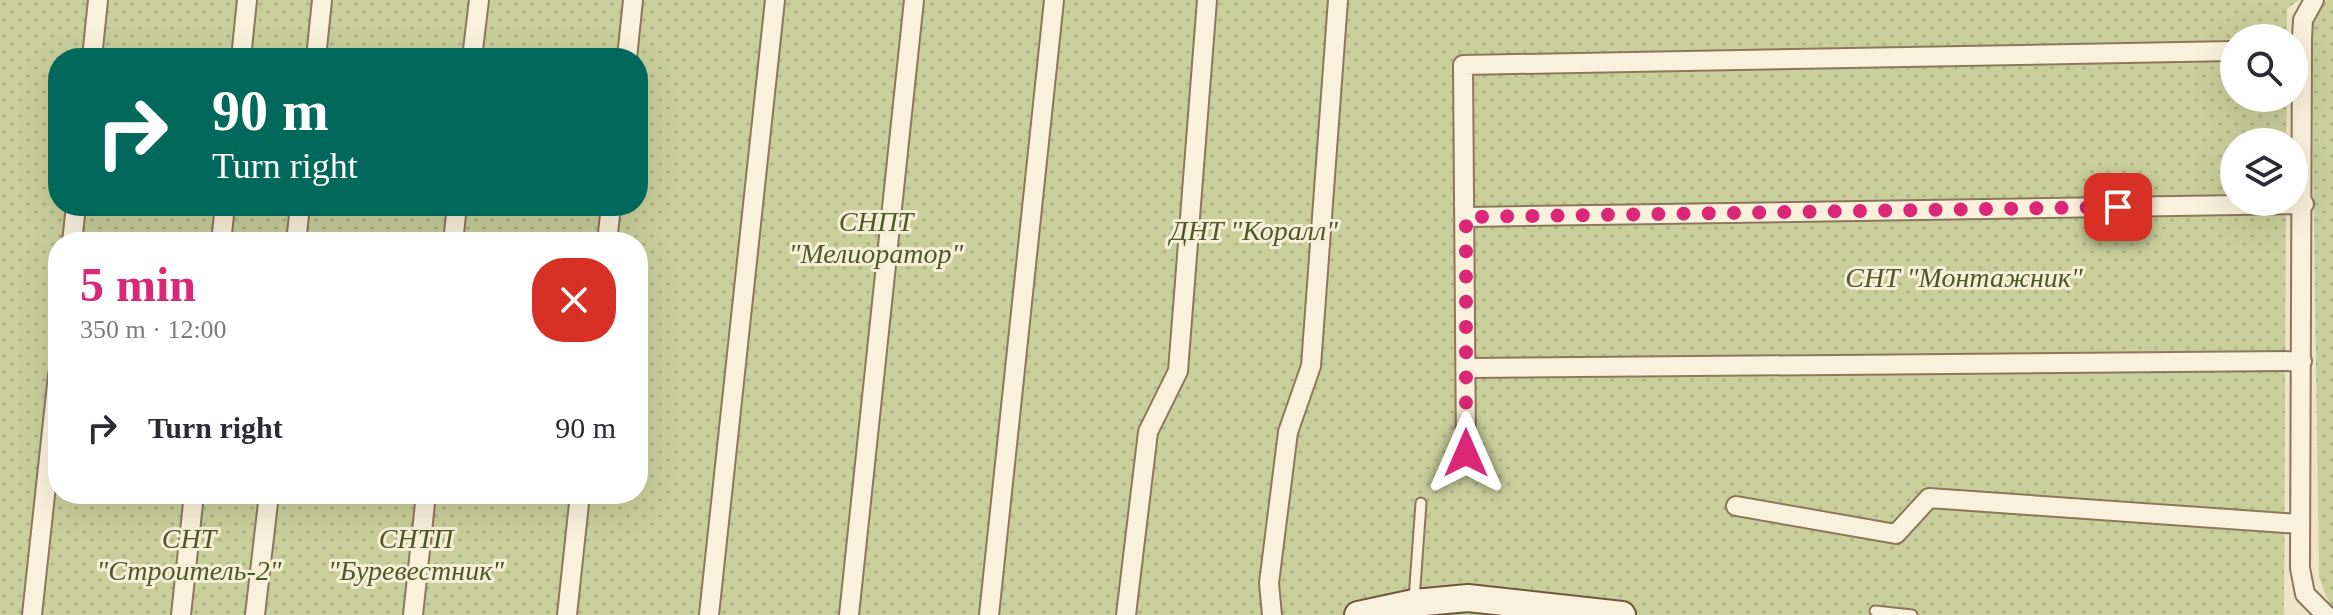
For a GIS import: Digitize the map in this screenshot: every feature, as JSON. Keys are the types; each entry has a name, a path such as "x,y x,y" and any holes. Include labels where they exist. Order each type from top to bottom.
{"street":[{"path":"93,48 98,0"},
{"path":"242,48 247,0"},
{"path":"317,48 322,0"},
{"path":"473,48 479,0"},
{"path":"628,48 633,0"},
{"path":"709,615 775,0"},
{"path":"849,615 914,0"},
{"path":"989,615 1054,0"},
{"path":"1126,615 1148,432 1178,371 1207,0"},
{"path":"1272,615 1269,583 1288,432 1311,366 1338,0"},
{"path":"2302,24 2314,0"},
{"path":"1466,453 1463,65 2220,51"},
{"path":"1466,217 2220,205"},
{"path":"2304,216 2302,586 2310,601 2326,615"},
{"path":"1466,368 2302,361"},
{"path":"32,615 48,467"},
{"path":"1736,506 1896,534 1929,498 2300,524"},
{"path":"181,615 193,504"},
{"path":"255,615 268,504"},
{"path":"413,615 425,504"},
{"path":"567,615 579,504"},
{"path":"1358,615 1414,603 1486,599 1622,615"}],"lane":[{"path":"1414,603 1421,503"},
{"path":"1875,611 1912,615"}],"green space":[{"path":"0,0 2299,0 2287,9 2287,24 2220,24 2220,112 2287,112 2286,128 2220,128 2220,216 2286,216 2284,615 0,615"},
{"path":"2333,0 2333,614 2319,577 2311,12"}],"route":[{"path":"1466,453 1466,217 2118,207"}],"park label":[{"name":"ДНТ \"Коралл\"","path":"1254,230"},
{"name":"СНПТ \"Мелиоратор\"","path":"876,237"},
{"name":"СНТ \"Монтажник\"","path":"1964,277"},
{"name":"СНТ \"Строитель-2\"","path":"189,554"},
{"name":"СНТП \"Буревестник\"","path":"416,554"}]}
